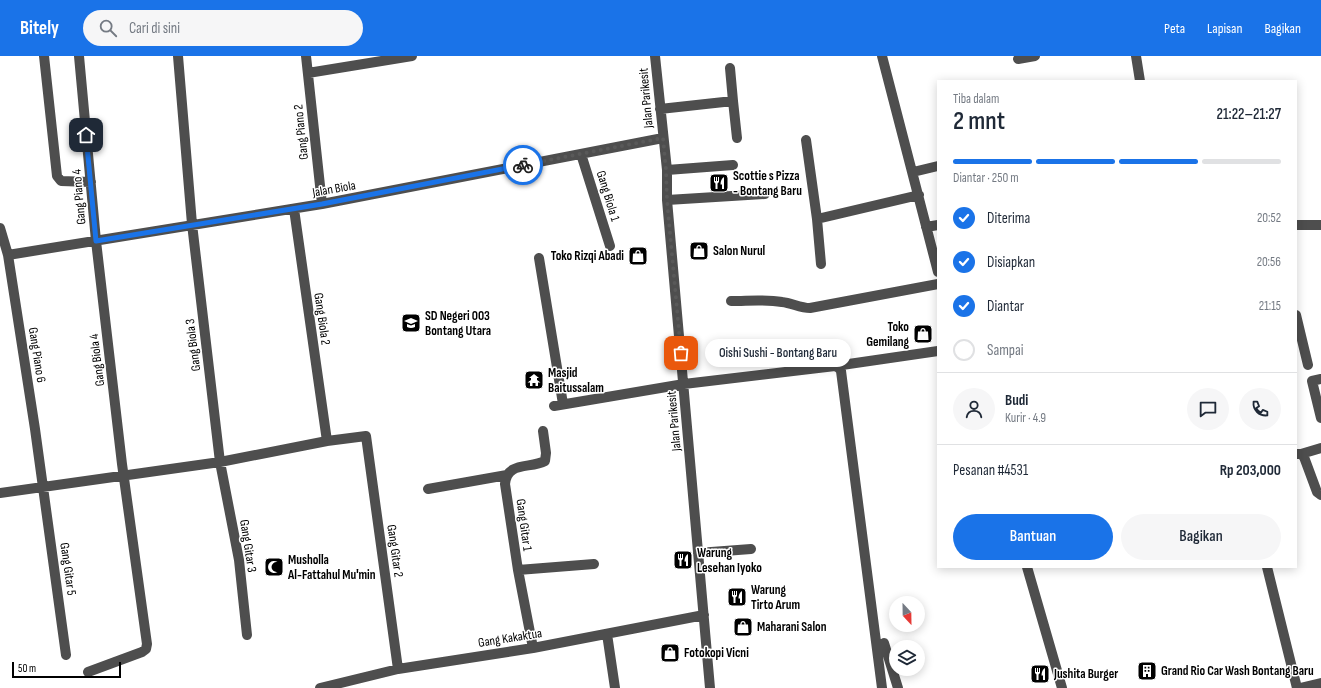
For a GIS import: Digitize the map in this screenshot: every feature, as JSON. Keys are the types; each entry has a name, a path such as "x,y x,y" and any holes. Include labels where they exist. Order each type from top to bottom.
{"street":[{"path":"44,56 57,176 61,181 91,182"},
{"name":"Gang Piano 4","path":"79,56 96,241"},
{"name":"Gang Biola 3","path":"178,56 192,224 219,455"},
{"name":"Gang Piano 2","path":"306,56 322,204"},
{"path":"308,73 412,56"},
{"name":"Jalan Parikesit","path":"655,56 710,688"},
{"path":"882,56 937,268"},
{"path":"1018,59 1035,56"},
{"path":"1136,56 1140,80"},
{"path":"730,68 737,138"},
{"path":"660,109 733,101"},
{"name":"Jalan Biola","path":"8,255 322,204 663,138"},
{"path":"806,140 817,219 821,264"},
{"name":"Gang Biola 1","path":"581,154 610,246"},
{"path":"666,170 733,165"},
{"path":"913,172 937,166"},
{"path":"667,200 765,194"},
{"path":"817,219 919,196"},
{"name":"Gang Biola 2","path":"294,209 326,437"},
{"path":"1297,226 1321,224"},
{"path":"926,227 937,225"},
{"name":"Gang Piano 6","path":"0,228 8,255 42,484"},
{"name":"Gang Biola 4","path":"88,672 142,652 146,649 147,644 123,470 96,241"},
{"path":"539,258 559,405 684,384 835,366 937,351"},
{"path":"731,301 769,300 785,302 802,308 810,308 937,284"},
{"path":"1297,320 1308,365"},
{"path":"835,366 841,371 882,688"},
{"path":"1321,379 1312,381 1321,418"},
{"path":"428,489 507,475 518,467 541,463 544,461 546,453 544,431"},
{"name":"Gang Gitar 2","path":"326,437 366,436 398,670"},
{"path":"0,493 123,470 326,437"},
{"path":"1298,454 1321,448"},
{"path":"1298,454 1304,457 1317,492 1321,495"},
{"name":"Gang Gitar 3","path":"219,455 238,560 247,635"},
{"name":"Gang Gitar 1","path":"507,475 506,484 518,570 533,648"},
{"name":"Gang Gitar 5","path":"42,484 66,655"},
{"path":"698,553 751,549"},
{"path":"518,570 594,564"},
{"path":"1027,568 1062,688"},
{"path":"1266,568 1298,688 1321,683"},
{"name":"Gang Kakaktua","path":"320,688 398,670 533,648 704,615"},
{"path":"607,634 615,688"},
{"path":"884,643 898,688"}],"way so far":[{"path":"523,165 663,138 681,353"}],"place":[{"name":"Scottie s Pizza - Bontang Baru","path":"719,183"},
{"name":"Salon Nurul","path":"699,251"},
{"name":"Toko Rizqi Abadi","path":"638,256"},
{"name":"SD Negeri 003 Bontang Utara","path":"411,323"},
{"name":"Toko Gemilang","path":"923,334"},
{"name":"Oishi Sushi - Bontang Baru","path":"681,353"},
{"name":"Masjid Baitussalam","path":"534,380"},
{"name":"Warung Lesehan Iyoko","path":"683,560"},
{"name":"Musholla Al-Fattahul Mu'min","path":"274,567"},
{"name":"Warung Tirto Arum","path":"737,597"},
{"name":"Maharani Salon","path":"743,627"},
{"name":"Fotokopi Vicni","path":"670,653"},
{"name":"Grand Rio Car Wash Bontang Baru","path":"1147,671"},
{"name":"Jushita Burger","path":"1040,674"}],"route":[{"path":"86,135 96,241 192,224 294,209 523,165"}]}
